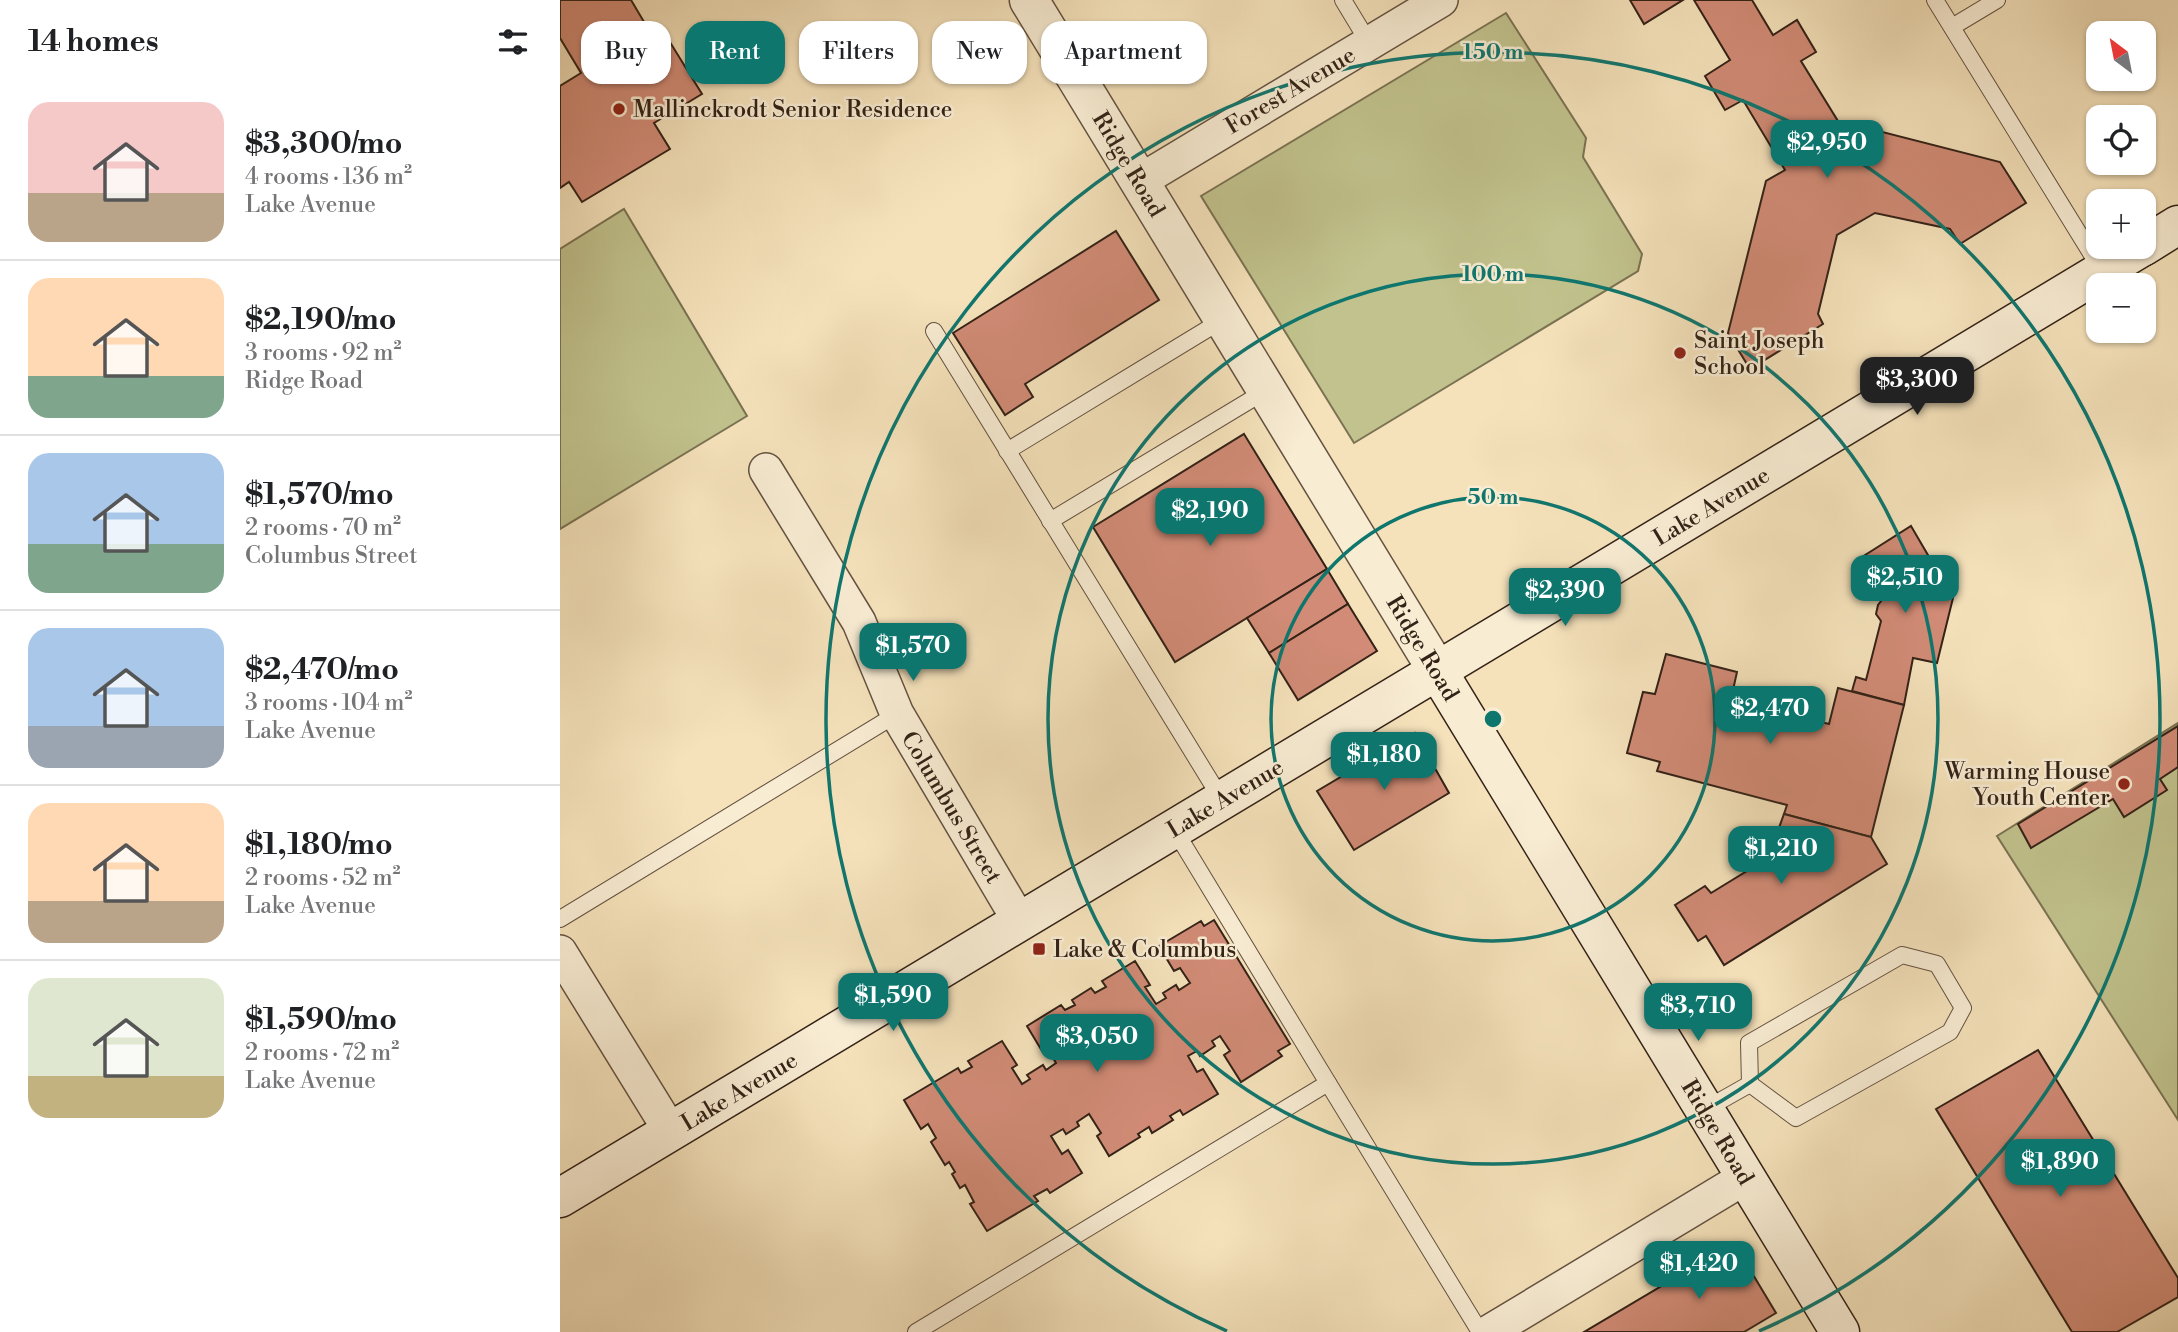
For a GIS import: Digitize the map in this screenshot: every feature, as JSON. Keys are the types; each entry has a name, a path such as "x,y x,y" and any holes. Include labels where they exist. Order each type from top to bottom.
{"main road":[{"name":"Ridge Road","path":"1029,0 1840,1332"},
{"name":"Lake Avenue","path":"2156,238 2178,225"},
{"name":"Lake Avenue","path":"560,1198 2122,259"}],"street":[{"name":"Forest Avenue","path":"1140,181 1441,0"},
{"name":"Columbus Street","path":"766,470 859,622 897,714 1020,922"},
{"path":"560,952 671,1132"},
{"path":"1489,1332 1745,1177"}],"lane":[{"path":"1343,0 1369,43"},
{"path":"1936,0 2102,271"},
{"path":"1952,27 1997,0"},
{"path":"1007,451 1224,319"},
{"path":"934,331 1222,800"},
{"path":"1050,521 1267,389"},
{"path":"560,919 897,714"},
{"path":"1174,829 1480,1332"},
{"path":"1902,954 1937,964 1963,1008 1950,1032 1796,1118 1750,1084 1749,1043 1902,954"},
{"path":"916,1332 1328,1083"},
{"path":"1704,1110 1750,1084"}],"green space":[{"path":"1506,13 1586,138 1583,157 1642,254 1638,271 1354,443 1201,196"},
{"path":"624,209 747,416 560,529 560,249"},
{"path":"2178,723 2178,1120 1997,836"}],"building":[{"name":"Mallinckrodt Senior Residence","path":"560,0 631,0 643,21 581,21 581,73 560,38"},
{"path":"1630,0 1683,0 1644,24"},
{"path":"1694,0 1752,0 1773,35 1797,20 1816,52 1801,61 1846,134 1859,126 2000,162 2026,203 1960,244 1950,229 1875,213 1837,235 1818,314 1823,324 1750,369 1728,333 1766,181 1785,170 1743,100 1725,110 1705,76 1730,60"},
{"name":"Mallinckrodt Senior Residence","path":"671,44 685,66 685,84 696,84 702,94 654,123 670,149 582,202 569,182 560,188 560,86 581,73 581,84 671,84"},
{"path":"1116,231 1159,300 1025,384 1033,397 1005,415 953,333"},
{"path":"1244,434 1327,569 1175,662 1093,527"},
{"path":"1911,526 1953,598 1937,663 1913,658 1904,705 1852,691 1856,677 1866,680 1881,621 1876,614 1878,605 1886,595 1862,557"},
{"path":"1327,569 1348,604 1269,653 1247,618"},
{"path":"1348,604 1377,651 1298,700 1269,653"},
{"path":"1666,654 1737,672 1731,699 1829,724 1838,688 1904,705 1871,837 1784,814 1787,805 1657,771 1660,762 1627,753 1643,692 1655,694"},
{"name":"Warming House Youth Center","path":"2178,726 2178,767 2160,779 2167,790 2124,817 2113,799 2031,848 2018,824"},
{"path":"1415,733 1449,793 1354,850 1317,791"},
{"path":"1784,814 1871,837 1887,864 1724,965 1706,936 1698,941 1675,905 1705,886 1711,893 1768,858"},
{"path":"1214,920 1290,1044 1278,1051 1282,1056 1241,1082 1224,1055 1230,1051 1220,1036 1212,1041 1215,1046 1200,1056 1197,1051 1188,1056 1197,1072 1203,1069 1218,1094 1183,1115 1180,1110 1170,1116 1173,1120 1152,1133 1149,1127 1138,1134 1140,1137 1109,1156 1097,1136 1101,1133 1089,1114 1077,1122 1079,1126 1066,1134 1063,1129 1051,1136 1062,1154 1068,1150 1082,1173 1050,1193 1047,1189 1034,1196 1038,1201 987,1231 970,1204 974,1202 965,1185 960,1188 949,1162 945,1165 931,1142 936,1138 928,1124 921,1129 904,1100 958,1068 961,1073 972,1067 968,1061 1002,1041 1017,1065 1012,1068 1022,1084 1030,1079 1027,1075 1043,1065 1046,1070 1056,1063 1047,1048 1042,1051 1027,1026 1061,1005 1065,1010 1075,1005 1072,1000 1091,988 1095,993 1106,987 1102,981 1135,961 1150,985 1145,987 1156,1004 1166,998 1163,993 1176,985 1179,990 1190,983 1180,968 1174,971 1159,946 1201,921 1204,926"},
{"path":"2038,1050 2178,1278 2178,1297 2117,1332 2072,1332 1936,1109"},
{"path":"1734,1243 1776,1313 1744,1332 1584,1332"}],"place":[{"name":"Mallinckrodt Senior Residence","path":"619,109"},
{"name":"Saint Joseph School","path":"1680,353"},
{"name":"Warming House Youth Center","path":"2124,784"},
{"name":"Lake & Columbus","path":"1039,949"}]}
